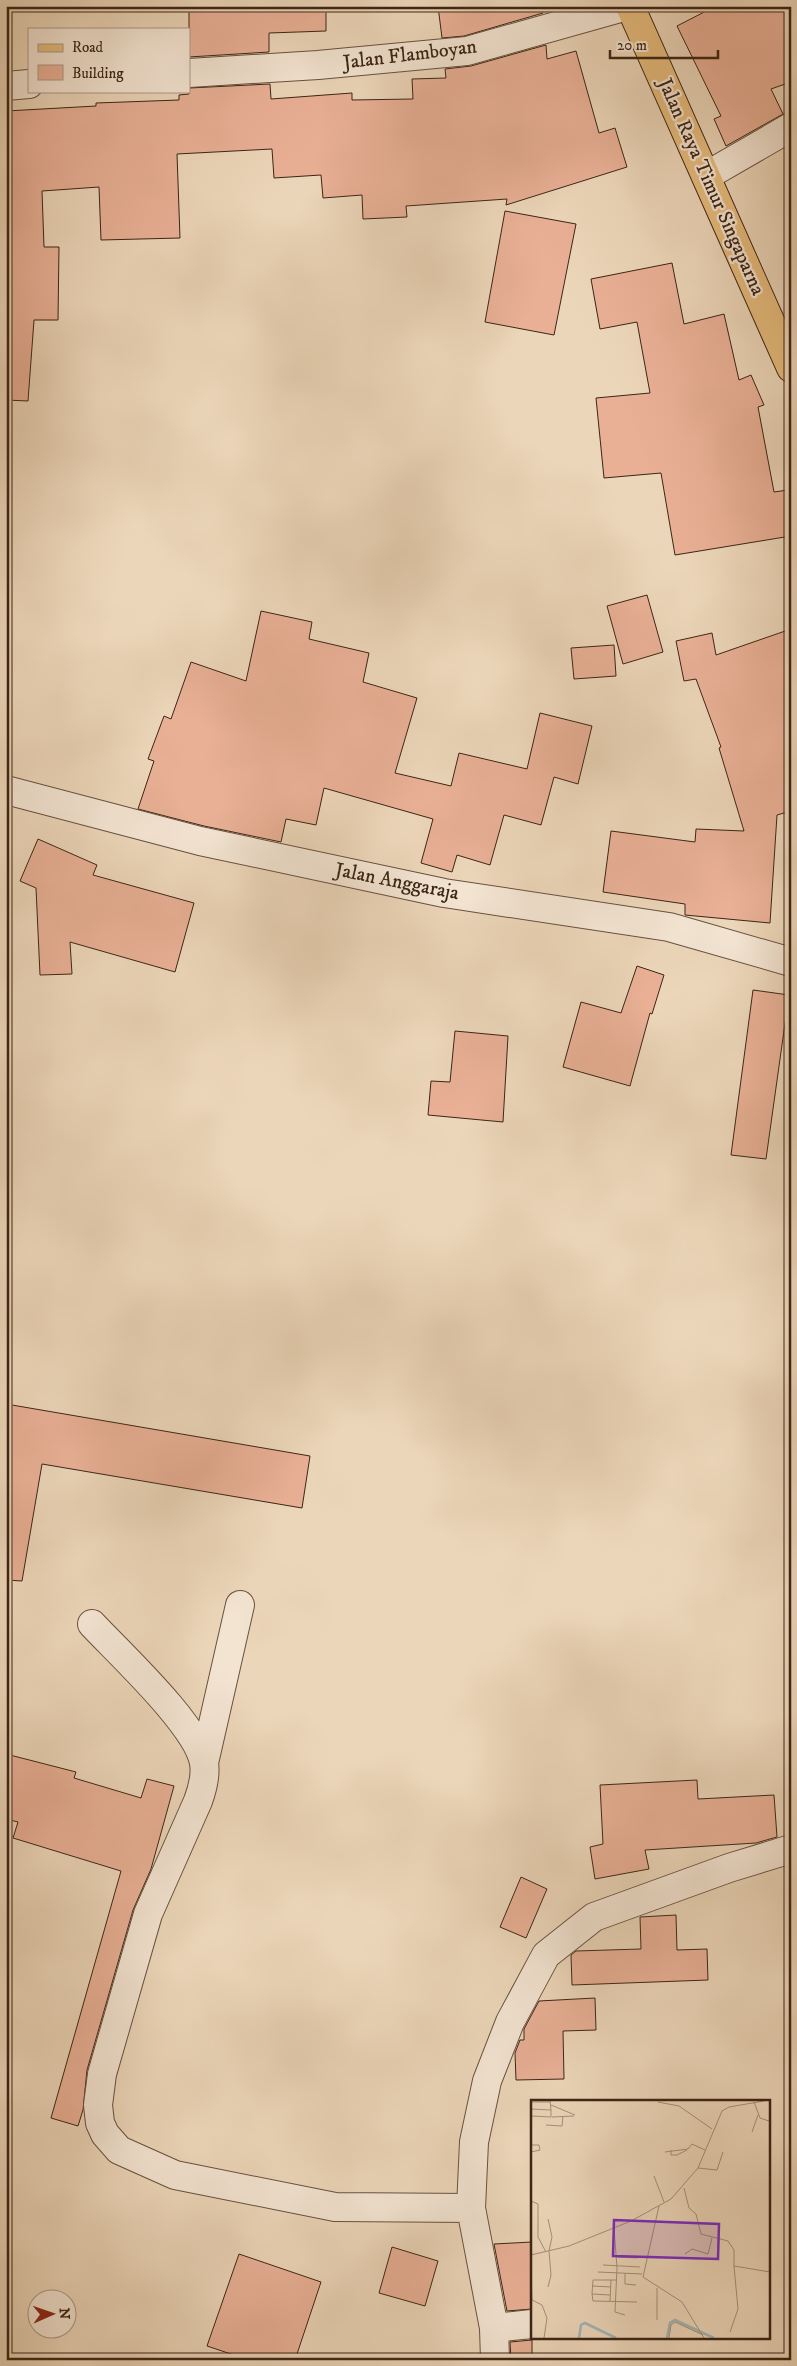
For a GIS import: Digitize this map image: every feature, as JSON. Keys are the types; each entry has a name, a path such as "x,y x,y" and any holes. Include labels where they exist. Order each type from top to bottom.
{"main road":[{"name":"Jalan Raya Timur Singaparna","path":"628,6 791,368"}],"street":[{"name":"Jalan Flamboyan","path":"190,73 318,66 467,51 628,6"},
{"path":"6,86 28,84"},
{"path":"706,176 791,127"},
{"name":"Jalan Anggaraja","path":"6,790 200,841 444,893 669,927 791,962"},
{"path":"240,1605 204,1763 203,1787 148,1914 102,2074 98,2105 100,2123 105,2134 119,2150 175,2175 334,2207 471,2208"},
{"path":"92,1624 181,1719 194,1739 204,1763"},
{"path":"496,2360 494,2328 471,2208 474,2142 487,2081 510,2022 546,1955 594,1917 729,1868 791,1849"},
{"path":"494,2328 531,2324"}],"building":[{"path":"189,6 326,6 326,31 269,33 269,52 190,57"},
{"path":"438,6 542,6 543,13 464,36 442,38"},
{"path":"716,6 791,6 791,82 771,89 783,114 726,146 714,119 721,116 677,26"},
{"path":"546,45 547,59 576,51 599,133 615,128 627,167 506,205 507,199 406,206 407,217 363,219 362,195 323,198 321,175 274,178 272,149 177,154 180,238 101,240 99,187 42,191 44,247 59,247 58,320 34,320 28,401 6,400 6,111 96,106 96,103 179,100 179,95 189,94 190,88 270,84 271,99 352,93 352,100 413,99 412,79 446,78 445,69 471,66"},
{"path":"505,211 576,224 554,335 485,322"},
{"path":"672,263 684,324 724,314 739,380 751,375 764,405 758,407 774,492 788,490 791,509 791,536 675,555 661,473 604,478 596,398 650,393 637,322 600,329 591,279"},
{"path":"647,595 663,652 623,664 607,606"},
{"path":"261,611 312,622 309,639 369,653 363,682 417,698 395,773 451,786 459,753 527,769 540,713 592,726 578,784 554,777 541,825 504,815 490,865 457,855 452,872 421,863 433,819 324,788 316,825 286,819 281,842 204,826 138,809 154,761 148,759 164,716 171,719 191,662 246,681"},
{"path":"791,629 791,811 777,815 770,923 685,915 685,904 603,892 611,831 695,842 696,829 744,831 719,748 721,747 696,679 684,681 676,641 712,633 716,655"},
{"path":"614,645 616,676 574,679 571,648"},
{"path":"38,839 97,865 93,875 194,903 175,972 70,942 72,974 40,975 36,888 20,881"},
{"path":"637,966 664,975 652,1014 650,1013 630,1086 563,1067 581,1002 621,1013"},
{"path":"753,990 789,995 766,1159 731,1155"},
{"path":"455,1031 508,1036 503,1122 428,1115 431,1081 450,1082"},
{"path":"6,1404 310,1456 302,1508 42,1464 22,1581 6,1580"},
{"path":"6,1754 76,1772 74,1778 141,1798 147,1779 174,1786 151,1869 133,1910 87,2070 83,2110 78,2126 51,2118 121,1871 13,1838 18,1822 6,1819"},
{"path":"697,1780 698,1799 774,1795 777,1837 756,1843 645,1850 649,1869 595,1879 590,1847 603,1844 600,1785"},
{"path":"521,1877 547,1889 526,1938 500,1927"},
{"path":"676,1915 677,1950 707,1949 708,1980 572,1985 571,1955 576,1951 641,1949 640,1917"},
{"path":"595,1998 596,2030 563,2031 564,2079 516,2080 515,2053 520,2040 524,2040 524,2029 539,2001"},
{"path":"531,2242 531,2309 507,2311 494,2244"},
{"path":"392,2247 438,2261 425,2306 379,2293"},
{"path":"239,2254 321,2282 295,2360 249,2360 207,2346"},
{"path":"532,2340 532,2360 511,2360 510,2342"}]}
